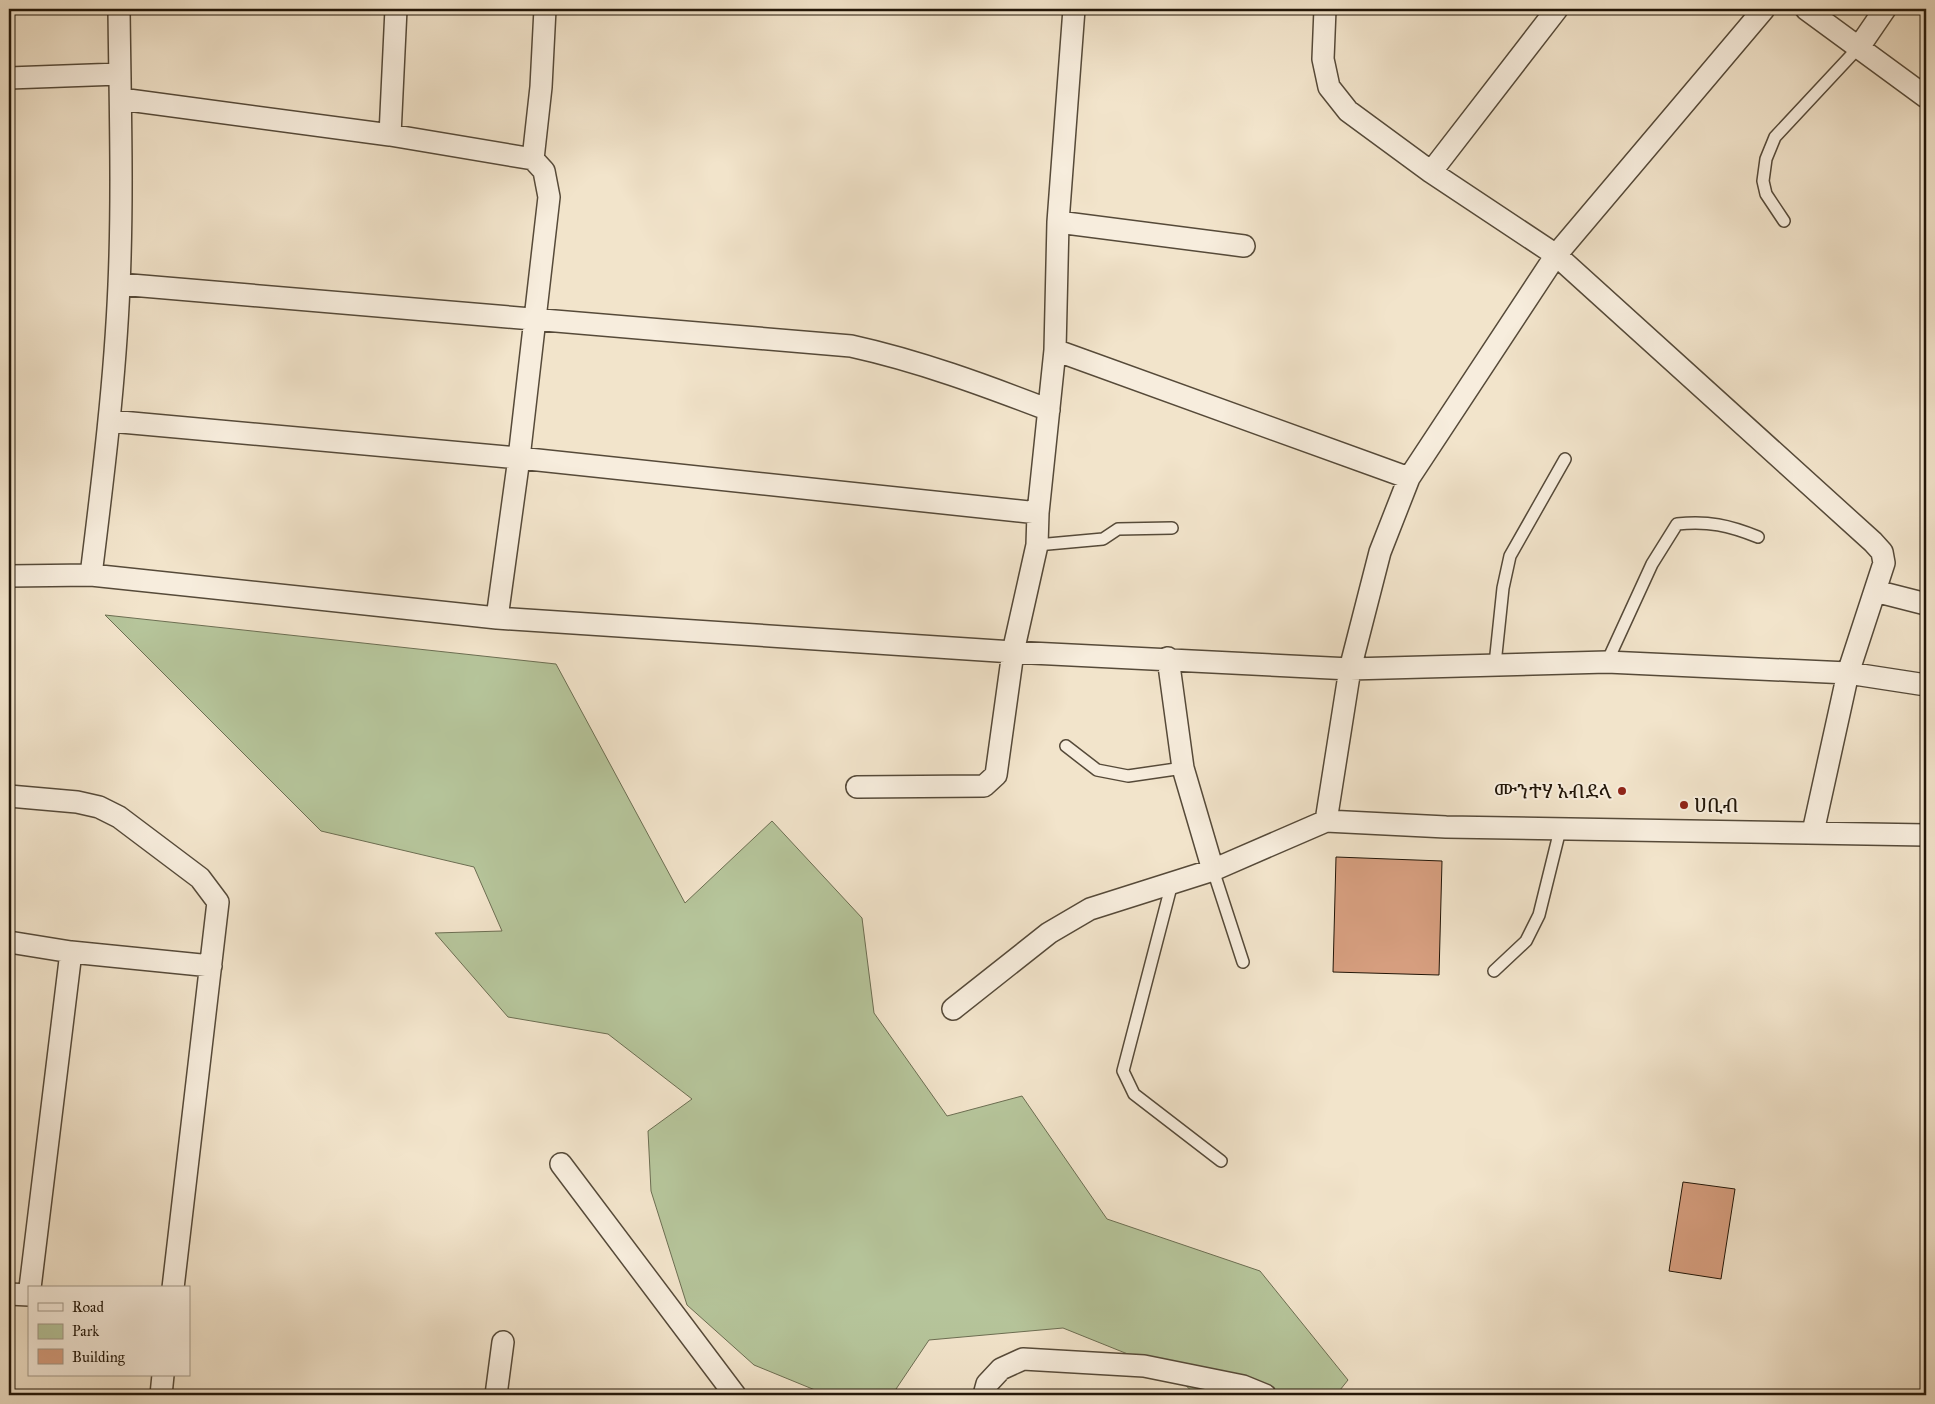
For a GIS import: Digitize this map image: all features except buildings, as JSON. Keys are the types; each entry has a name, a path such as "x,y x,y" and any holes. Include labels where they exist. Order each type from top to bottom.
{"street":[{"path":"91,574 110,421 119,284 121,99 119,9"},
{"path":"390,135 396,9"},
{"path":"533,159 541,87 545,9"},
{"path":"857,787 984,786 996,775 998,768 1013,652 1037,545 1038,513 1055,350 1058,222 1074,9"},
{"path":"1325,9 1323,59 1330,87 1348,111 1431,172 1556,255 1874,542 1882,552 1884,564 1848,673 1813,832"},
{"path":"1431,172 1557,9"},
{"path":"1326,821 1350,669 1380,552 1409,478 1556,255 1764,9"},
{"path":"1806,9 1926,97"},
{"path":"1859,47 1885,9"},
{"path":"9,78 119,74"},
{"path":"121,99 390,135 533,159 544,171 549,196 519,458 498,618"},
{"path":"1058,222 1244,246"},
{"path":"119,284 851,346 900,356 1049,410"},
{"path":"1055,350 1409,478"},
{"path":"110,421 519,458 1038,513"},
{"path":"9,576 91,574 498,618 1013,652 1168,658 1350,669 1607,662 1848,673 1926,685"},
{"path":"1875,591 1926,604"},
{"path":"1168,658 1183,768 1213,870"},
{"path":"9,796 77,802 99,807 119,817 200,878 218,902 173,1286"},
{"path":"953,1009 1049,933 1090,909 1213,870 1326,821 1560,830 1926,835"},
{"path":"9,942 71,952 211,966"},
{"path":"30,1286 71,952"},
{"path":"561,1164 735,1395"},
{"path":"9,1294 28,1295"},
{"path":"496,1395 504,1342"},
{"path":"984,1395 987,1384 1001,1370 1024,1359 1144,1366 1243,1386 1265,1395"},
{"path":"161,1395 163,1376"}],"lane":[{"path":"1784,220 1766,194 1762,181 1766,159 1775,137 1859,47"},
{"path":"1495,664 1504,588 1510,556 1565,459"},
{"path":"1607,662 1652,564 1677,524 1697,522 1727,525 1758,537"},
{"path":"1037,545 1103,539 1118,529 1172,528"},
{"path":"1066,746 1096,770 1128,776 1183,768"},
{"path":"1494,971 1526,941 1540,915 1560,830"},
{"path":"1213,870 1243,962"},
{"path":"1172,883 1122,1071 1134,1094 1220,1161"}],"green space":[{"path":"105,615 556,664 685,903 772,821 862,918 874,1013 947,1116 1022,1096 1107,1219 1260,1271 1348,1380 1336,1395 1196,1395 1170,1371 1063,1328 929,1340 892,1395 815,1395 815,1390 754,1365 687,1305 651,1191 648,1131 692,1099 608,1034 508,1017 435,933 502,931 474,867 321,831"}],"place":[{"name":"ሙንተሃ አብደላ","path":"1622,791"},
{"name":"ሀቢብ","path":"1684,805"}]}
